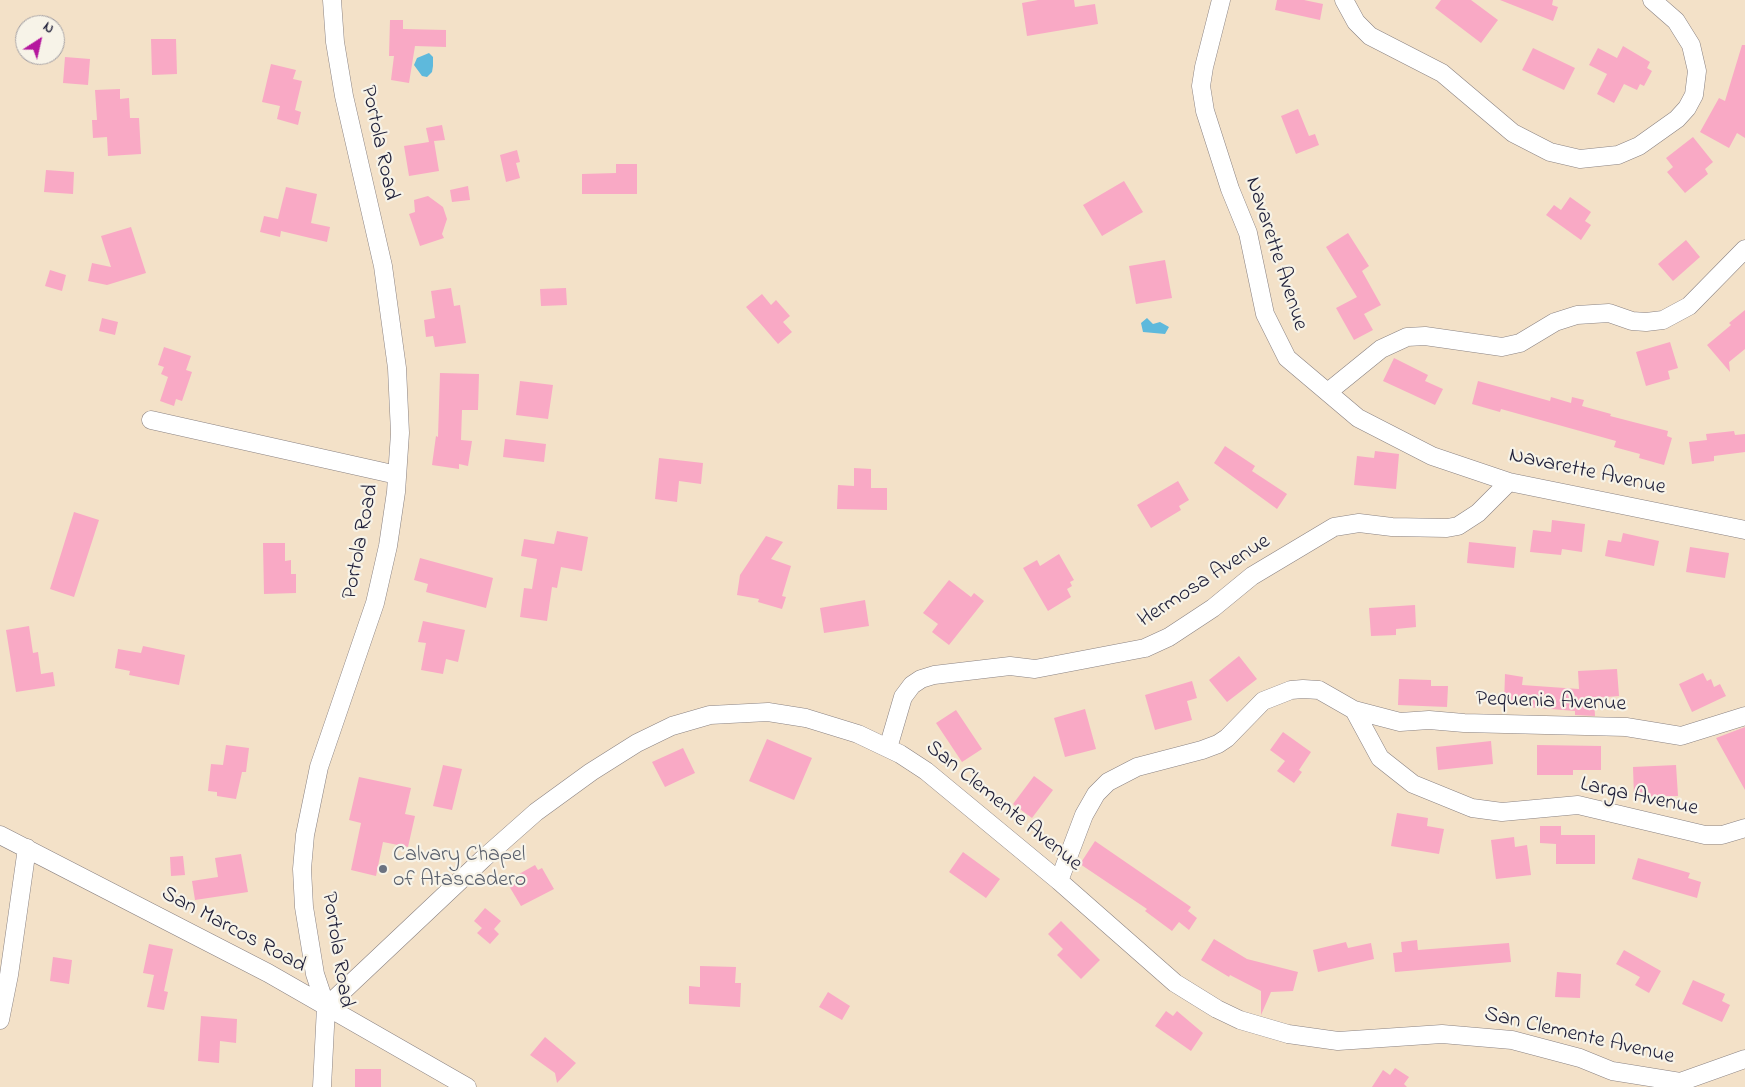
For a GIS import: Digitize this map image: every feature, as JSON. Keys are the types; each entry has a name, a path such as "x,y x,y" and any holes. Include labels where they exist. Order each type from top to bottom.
{"street":[{"name":"Portola Road","path":"322,1087 326,1007 315,974 304,907 302,869 305,835 318,767 375,603 388,546 400,433 397,368 383,266 344,96 335,42 332,0"},
{"name":"Navarette Avenue","path":"1222,0 1204,67 1201,86 1204,111 1230,189 1248,234 1265,314 1287,358 1358,418 1432,456 1509,482 1745,530"},
{"path":"1344,0 1356,22 1370,36 1442,73 1513,133 1550,152 1580,158 1618,155 1639,146 1677,120 1687,108 1694,95 1697,71 1691,45 1676,21 1652,0"},
{"path":"1328,392 1380,349 1407,337 1425,336 1502,347 1520,343 1555,322 1577,315 1609,313 1632,321 1663,320 1688,306 1745,249"},
{"path":"151,420 397,475"},
{"name":"Hermosa Avenue","path":"888,748 903,696 912,685 921,679 934,675 1010,666 1035,669 1145,648 1169,637 1212,608 1252,576 1334,527 1359,523 1392,527 1447,528 1458,526 1478,513 1509,482"},
{"path":"1059,881 1084,816 1096,794 1108,782 1122,773 1218,744 1227,738 1264,701 1291,690 1319,690 1354,710"},
{"name":"Pequenia Avenue","path":"1354,710 1400,722 1429,720 1464,723 1626,727 1681,736 1745,716"},
{"name":"Larga Avenue","path":"1354,710 1380,758 1392,768 1413,784 1472,808 1502,812 1578,805 1705,835 1722,835 1745,828"},
{"name":"San Clemente Avenue","path":"326,1007 536,812 590,772 654,734 710,715 768,712 825,723 858,734 888,748 926,770 1059,881 1175,983 1217,1009 1264,1028 1288,1034 1338,1040 1442,1034 1504,1039 1546,1047 1612,1071 1673,1085"},
{"name":"San Marcos Road","path":"0,835 268,973 467,1087"},
{"path":"0,1020 9,975 27,848"},
{"path":"1673,1085 1745,1059"}],"water":[{"path":"429,53 433,57 433,66 432,72 427,77 422,76 414,65 417,58"},
{"path":"1147,318 1153,324 1160,322 1169,327 1165,334 1143,332 1141,323"}],"building":[{"path":"1038,0 1074,0 1075,7 1095,4 1098,24 1027,36 1022,3"},
{"path":"1277,0 1304,0 1323,4 1320,20 1275,10"},
{"path":"1441,0 1471,0 1498,20 1481,43 1435,8"},
{"path":"1500,0 1553,0 1552,5 1558,7 1553,21"},
{"path":"390,20 403,20 403,29 446,30 446,47 415,46 409,83 391,80 394,56 389,56"},
{"path":"151,39 176,39 177,74 152,75"},
{"path":"1742,45 1745,45 1745,138 1737,133 1729,148 1700,132 1719,98 1725,101"},
{"path":"1623,46 1650,62 1647,68 1652,71 1644,86 1640,84 1637,90 1624,84 1614,103 1597,94 1607,74 1589,65 1598,48 1617,58"},
{"path":"1533,48 1575,68 1564,90 1522,70"},
{"path":"65,57 90,59 88,85 63,83"},
{"path":"271,64 296,70 293,79 302,81 295,110 301,112 298,125 277,119 280,106 262,102"},
{"path":"120,89 120,99 129,98 130,118 139,118 141,154 108,156 107,137 93,138 92,120 97,120 95,90"},
{"path":"1298,109 1309,136 1315,134 1319,145 1296,154 1281,116"},
{"path":"442,125 445,140 434,141 439,171 409,176 404,146 429,142 426,128"},
{"path":"1693,137 1713,162 1705,169 1708,174 1685,193 1667,172 1673,167 1666,158"},
{"path":"517,150 520,162 516,163 520,178 506,182 500,155"},
{"path":"616,164 637,164 637,194 582,194 582,174 616,173"},
{"path":"46,170 74,172 73,194 44,192"},
{"path":"1124,181 1143,212 1102,236 1083,205"},
{"path":"468,186 470,200 452,202 450,190"},
{"path":"286,187 317,194 311,223 330,227 327,242 281,231 280,237 260,232 264,216 278,219"},
{"path":"428,196 443,207 447,219 442,234 444,238 420,246 409,214 415,212 414,200"},
{"path":"1570,197 1591,212 1585,221 1591,225 1581,240 1546,215 1554,205 1561,210"},
{"path":"131,227 146,273 107,285 88,281 92,263 111,267 101,236"},
{"path":"1348,233 1369,266 1362,271 1381,305 1364,314 1373,330 1354,340 1336,308 1357,297 1326,247"},
{"path":"1686,240 1700,257 1673,281 1658,264"},
{"path":"1165,260 1172,298 1136,304 1129,266"},
{"path":"50,270 66,275 62,291 45,286"},
{"path":"451,288 454,306 460,305 466,343 435,347 433,336 426,337 424,320 435,318 431,291"},
{"path":"566,288 567,305 541,306 540,289"},
{"path":"762,294 771,305 776,300 790,316 783,322 792,332 778,344 746,307"},
{"path":"1745,310 1745,349 1729,362 1730,372 1707,345 1731,325 1729,323"},
{"path":"102,318 118,322 115,335 99,331"},
{"path":"1670,342 1678,368 1668,371 1670,379 1646,386 1636,352"},
{"path":"164,347 191,356 186,370 192,372 182,401 176,399 174,406 160,401 168,377 161,374 164,367 158,365"},
{"path":"1394,358 1428,375 1425,381 1443,389 1435,405 1383,381"},
{"path":"440,373 479,374 478,410 462,410 461,440 472,441 468,466 459,464 459,469 432,465 436,436 438,437"},
{"path":"520,381 553,385 548,419 516,415"},
{"path":"1478,381 1550,401 1551,397 1571,403 1572,397 1584,400 1582,406 1611,414 1610,416 1668,431 1667,436 1672,438 1664,465 1639,458 1640,454 1614,447 1616,441 1501,409 1500,412 1472,404"},
{"path":"1734,431 1735,435 1745,434 1745,452 1714,456 1714,461 1692,464 1689,442 1707,440 1706,434"},
{"path":"505,439 546,444 544,462 503,457"},
{"path":"1225,446 1255,466 1252,471 1287,494 1277,509 1214,463"},
{"path":"1375,451 1399,454 1396,489 1354,485 1357,456 1374,458"},
{"path":"659,458 703,463 701,484 679,481 677,502 655,499"},
{"path":"854,468 871,469 871,488 887,488 887,510 837,509 838,485 854,486"},
{"path":"1178,481 1189,500 1179,506 1181,510 1151,528 1137,505"},
{"path":"74,512 99,520 74,597 50,589"},
{"path":"1552,520 1585,524 1582,552 1562,549 1561,555 1530,552 1533,530 1551,532"},
{"path":"557,531 588,537 582,571 561,567 557,588 552,587 547,621 520,617 524,588 532,589 537,559 521,556 524,539 554,544"},
{"path":"1623,533 1659,541 1654,566 1605,556 1608,540 1621,542"},
{"path":"766,536 783,542 771,559 791,566 782,596 786,597 782,609 758,602 759,599 737,595 740,575"},
{"path":"1469,542 1516,547 1514,568 1467,563"},
{"path":"263,543 285,543 285,561 291,560 291,574 296,574 296,593 264,594"},
{"path":"1690,547 1729,553 1725,578 1686,572"},
{"path":"1059,554 1074,580 1070,582 1072,586 1067,589 1071,597 1048,611 1023,568 1037,560 1040,566"},
{"path":"420,558 493,578 486,608 426,592 428,584 414,580"},
{"path":"949,580 971,597 974,593 984,601 949,645 932,632 938,624 923,613"},
{"path":"865,600 869,626 824,633 820,608"},
{"path":"1415,605 1416,627 1396,629 1396,635 1371,636 1369,608"},
{"path":"423,621 465,630 458,662 446,659 443,674 421,670 426,643 418,642"},
{"path":"29,626 33,653 38,652 41,674 53,672 55,686 16,692 6,630"},
{"path":"143,646 185,655 179,685 129,675 130,671 115,668 118,649 141,653"},
{"path":"1239,656 1257,679 1227,702 1209,680"},
{"path":"1617,669 1619,696 1594,698 1595,716 1575,715 1575,711 1504,705 1505,674 1523,677 1522,685 1579,689 1578,671"},
{"path":"1703,673 1707,681 1711,679 1714,687 1720,684 1726,696 1692,712 1679,684"},
{"path":"1399,679 1431,680 1431,686 1448,686 1447,707 1398,705"},
{"path":"1192,681 1197,698 1187,701 1192,720 1155,730 1145,695"},
{"path":"1085,709 1096,749 1065,757 1054,718"},
{"path":"956,710 982,749 962,762 936,723"},
{"path":"1745,727 1745,790 1716,738"},
{"path":"1283,732 1311,752 1299,770 1302,772 1294,783 1277,771 1285,761 1270,750"},
{"path":"767,739 812,758 794,800 749,781"},
{"path":"1491,741 1493,764 1438,770 1436,747"},
{"path":"226,745 249,748 246,772 242,772 236,799 217,796 217,792 208,791 211,764 223,765"},
{"path":"1537,745 1601,746 1601,770 1573,770 1573,775 1537,775"},
{"path":"683,748 695,773 665,787 652,762"},
{"path":"443,765 462,769 452,810 433,806"},
{"path":"1676,765 1678,796 1634,797 1633,767"},
{"path":"1034,776 1053,790 1032,818 1013,804"},
{"path":"359,777 411,788 405,814 415,816 408,847 383,842 376,876 351,870 361,823 349,820"},
{"path":"1397,813 1428,818 1427,826 1444,829 1439,854 1391,846"},
{"path":"1540,826 1561,826 1561,835 1595,835 1595,864 1556,864 1556,844 1540,843"},
{"path":"1514,837 1515,847 1527,845 1531,875 1496,879 1491,840"},
{"path":"1095,841 1191,907 1188,911 1197,918 1189,930 1179,922 1172,931 1145,911 1147,909 1080,864"},
{"path":"963,852 1000,879 986,898 949,872"},
{"path":"241,854 248,892 195,900 192,881 218,877 215,858"},
{"path":"183,856 185,875 171,876 170,857"},
{"path":"1638,858 1690,873 1688,878 1701,882 1697,898 1632,879"},
{"path":"535,865 538,870 542,868 554,889 521,906 509,886 522,879 519,874"},
{"path":"485,908 501,921 494,929 499,934 490,944 477,933 482,928 474,921"},
{"path":"1061,921 1100,960 1081,979 1057,955 1063,949 1048,934"},
{"path":"1214,939 1247,959 1298,972 1293,991 1271,992 1261,1015 1261,991 1230,975 1229,977 1201,960"},
{"path":"1417,940 1418,950 1509,943 1511,962 1395,972 1393,953 1402,952 1401,942"},
{"path":"1346,942 1348,948 1371,943 1374,959 1318,972 1313,950"},
{"path":"149,944 173,949 164,991 168,992 164,1010 147,1007 154,975 143,973"},
{"path":"1624,950 1661,971 1649,993 1635,985 1640,977 1616,964"},
{"path":"53,957 72,960 69,984 50,981"},
{"path":"700,966 736,967 735,983 741,983 740,1007 689,1004 689,986 700,987"},
{"path":"1557,972 1581,974 1580,998 1555,997"},
{"path":"1693,980 1725,994 1722,1001 1730,1005 1722,1022 1682,1004"},
{"path":"828,992 850,1006 842,1020 819,1007"},
{"path":"1166,1011 1173,1016 1177,1011 1203,1033 1191,1051 1155,1026"},
{"path":"201,1016 237,1019 236,1043 220,1041 219,1063 198,1061"},
{"path":"545,1037 576,1063 557,1083 555,1073 530,1055"},
{"path":"1395,1068 1409,1077 1404,1084 1407,1087 1372,1087 1383,1070 1390,1075"},
{"path":"355,1069 381,1069 381,1087 355,1087"}],"place":[{"name":"Calvary Chapel of Atascadero","path":"383,869"}]}
